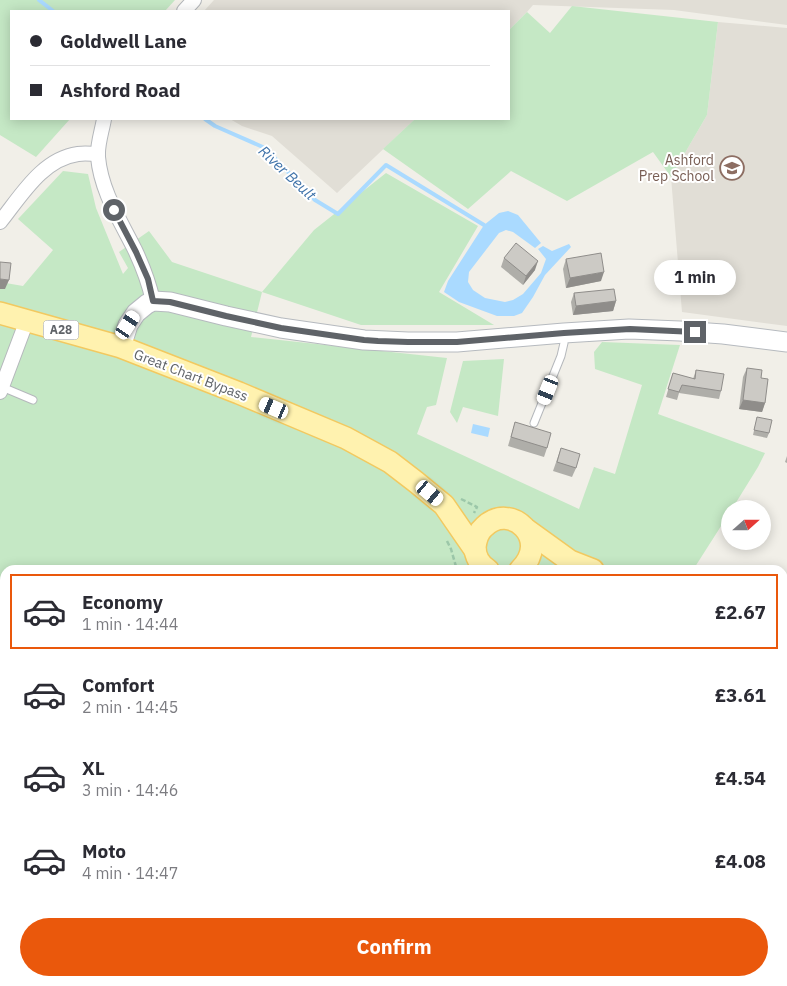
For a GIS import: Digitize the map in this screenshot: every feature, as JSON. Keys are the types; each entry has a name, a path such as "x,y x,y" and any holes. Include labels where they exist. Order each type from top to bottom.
{"main road":[{"name":"A28","path":"0,313 121,347"},
{"name":"Great Chart Bypass","path":"121,347 239,393 346,438 390,462 444,505 479,562"},
{"name":"Great Chart Bypass","path":"444,505 478,517 512,520 527,530"},
{"path":"479,562 476,540 486,524 495,520"},
{"path":"527,530 570,561 580,565"},
{"path":"524,565 530,556 532,547 531,538 527,530"},
{"path":"539,565 570,561"}],"street":[{"path":"185,10 194,0"},
{"path":"104,120 98,154 108,199 148,279 153,301"},
{"path":"0,222 46,168 58,160 78,154 98,154"},
{"path":"121,347 128,325 136,312 153,301 170,302 281,328 364,340 457,342 630,329 723,334 787,342"},
{"path":"1,390 27,320"}],"lane":[{"path":"534,423 561,356 564,333"},
{"path":"1,390 32,400"}],"shaded area":[{"path":"214,0 787,0 787,25 674,10 533,5 510,29 510,10 205,10"},
{"name":"Ashford Prep School","path":"718,22 787,28 787,326 682,312 671,177 707,115"},
{"path":"232,120 414,120 337,193 272,136 242,126"}],"green space":[{"path":"0,0 175,0 166,10 10,10 10,120 69,120 36,157 0,135"},
{"path":"572,6 718,22 707,115 671,177 653,152 567,201 511,171 468,209 383,149 414,120 510,120 510,29 527,12 550,33"},
{"path":"63,171 88,174 96,208 123,274 128,268 119,252 149,231 172,262 262,292 251,337 447,358 436,405 427,407 417,434 579,509 594,467 615,474 642,385 595,369 594,352 602,342 680,345 658,414 765,453 738,500 721,500 721,526 696,565 0,565 0,282 23,286 53,250 18,219"},
{"path":"386,173 478,226 439,292 494,325 361,325 262,292 314,230"},
{"path":"504,359 498,416 463,407 457,423 450,412 463,361"}],"water":[{"path":"508,211 518,215 541,243 535,248 513,232 506,230 499,233 469,272 468,282 473,290 485,298 505,302 513,300 523,294 541,273 546,259 538,249 543,246 552,251 569,244 571,247 545,275 522,313 514,316 497,316 459,302 444,292 448,281 484,225 499,213"},
{"path":"473,424 490,428 488,437 471,433"}],"building":[{"path":"516,243 538,261 526,276 504,258"},
{"path":"601,253 604,272 570,278 566,259"},
{"path":"0,262 11,263 9,280 0,279"},
{"path":"614,289 616,301 576,306 574,293"},
{"path":"747,368 762,370 761,378 768,379 765,403 743,400"},
{"path":"696,370 724,374 721,391 682,385 679,392 668,389 673,373 695,379"},
{"path":"757,417 772,420 769,433 754,430"},
{"path":"515,422 551,433 547,448 511,437"},
{"path":"561,448 580,454 576,468 557,462"}],"waterway":[{"name":"River Beult","path":"39,0 52,10"},
{"name":"River Beult","path":"206,120 215,126 265,148 315,200 338,214 386,165 484,225"}],"place":[{"name":"Ashford Prep School","path":"732,168"}],"route":[{"path":"114,210 148,279 153,301 170,302 281,328 364,340 408,342 457,342 630,329 695,332"}]}
